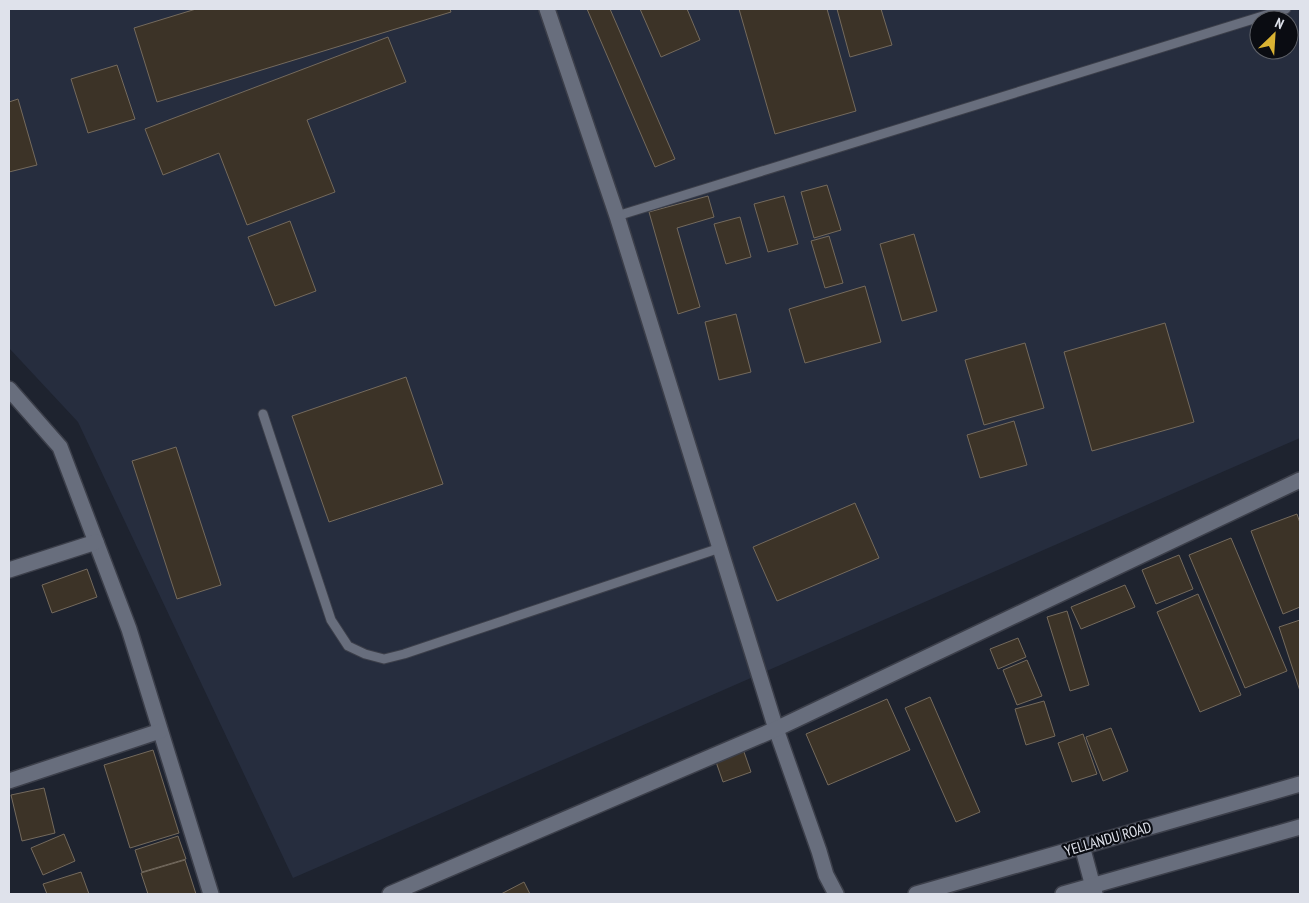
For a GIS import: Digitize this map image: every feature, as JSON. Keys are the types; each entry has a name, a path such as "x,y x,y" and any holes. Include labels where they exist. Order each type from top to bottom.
{"street":[{"path":"547,9 617,216 776,729 820,851 826,875 836,894"},
{"path":"9,389 60,447 129,629 211,894"},
{"path":"390,894 776,729 1300,480"},
{"path":"9,570 96,542"},
{"path":"9,781 160,731"},
{"name":"YELLANDU ROAD","path":"916,894 1300,784"},
{"path":"1063,894 1094,890 1300,827"},
{"path":"1082,846 1094,890"}],"lane":[{"path":"617,216 1286,9"},
{"path":"263,414 331,620 348,646 365,654 384,659 404,654 720,548"}],"shaded area":[{"path":"9,9 1300,9 1300,438 293,878 78,422 9,348"}],"building":[{"path":"196,9 450,9 451,12 157,102 134,28"},
{"path":"587,9 610,9 675,159 655,167"},
{"path":"640,9 687,9 700,40 661,57"},
{"path":"739,9 827,9 856,111 775,134"},
{"path":"837,9 881,9 892,45 850,57"},
{"path":"388,37 406,82 307,120 335,192 247,225 219,153 163,175 145,129"},
{"path":"117,65 135,119 88,133 71,79"},
{"path":"18,99 37,165 9,172 9,102"},
{"path":"827,185 841,230 814,238 801,192"},
{"path":"708,196 714,217 677,228 700,307 678,314 649,212"},
{"path":"784,196 798,244 768,252 754,204"},
{"path":"740,217 751,257 726,264 714,224"},
{"path":"290,221 316,291 275,306 248,237"},
{"path":"914,234 937,311 902,321 880,244"},
{"path":"829,236 843,283 825,288 811,241"},
{"path":"865,286 881,342 805,363 789,309"},
{"path":"736,314 751,372 719,380 705,322"},
{"path":"1165,323 1194,422 1092,451 1064,352"},
{"path":"1025,343 1044,408 984,425 965,360"},
{"path":"406,377 443,484 329,522 292,416"},
{"path":"1014,421 1027,465 980,478 967,435"},
{"path":"176,447 221,585 177,599 132,461"},
{"path":"855,503 879,558 777,601 753,547"},
{"path":"1297,514 1300,523 1300,607 1283,614 1251,531"},
{"path":"1231,538 1287,671 1245,688 1189,555"},
{"path":"1179,555 1193,589 1156,604 1142,570"},
{"path":"87,569 97,597 52,613 42,585"},
{"path":"1125,585 1135,607 1081,629 1071,607"},
{"path":"1198,594 1241,695 1200,712 1157,612"},
{"path":"1067,611 1089,685 1070,691 1047,617"},
{"path":"1300,620 1300,691 1279,627"},
{"path":"1018,638 1026,657 998,669 990,649"},
{"path":"1027,660 1042,696 1017,705 1003,670"},
{"path":"930,697 980,812 956,822 905,708"},
{"path":"887,699 910,750 828,785 806,734"},
{"path":"1044,701 1055,736 1026,745 1015,709"},
{"path":"1111,728 1128,771 1103,781 1086,737"},
{"path":"1083,734 1097,774 1072,782 1058,743"},
{"path":"743,749 751,772 723,782 715,759"},
{"path":"153,750 179,833 130,848 104,765"},
{"path":"44,788 55,833 22,841 11,795"},
{"path":"64,834 75,861 43,875 31,848"},
{"path":"178,836 186,859 142,872 135,850"},
{"path":"185,860 196,894 148,894 141,873"},
{"path":"81,872 89,894 47,894 43,884"},
{"path":"524,882 530,894 501,894"}]}
